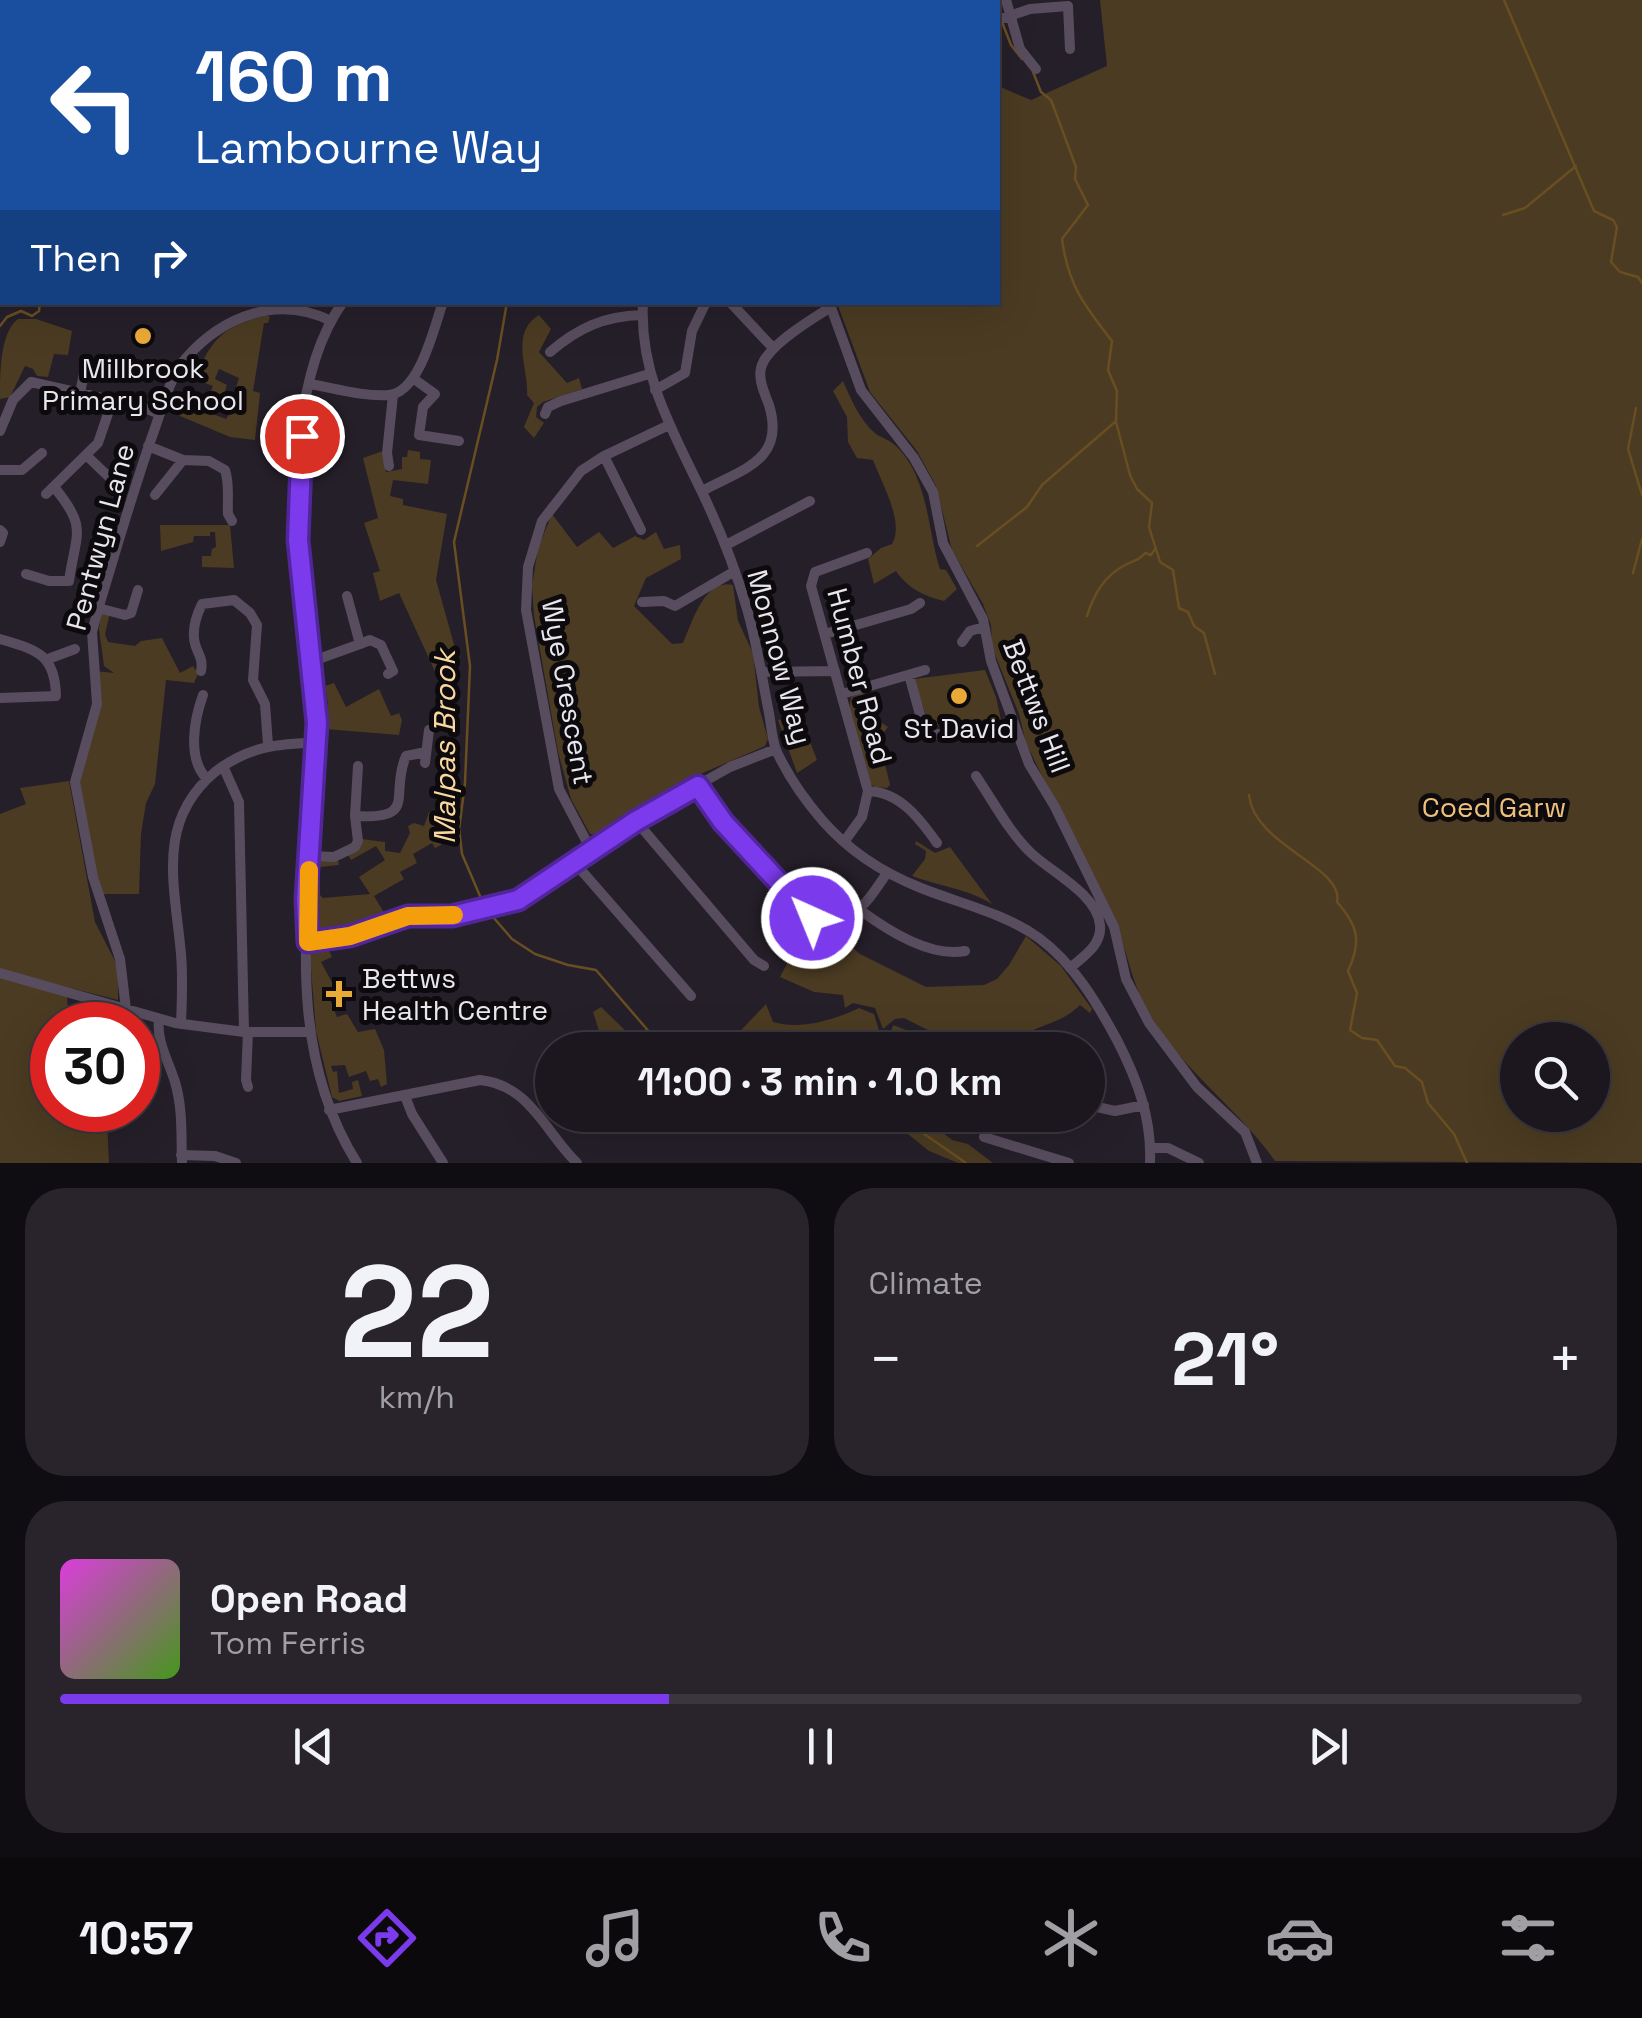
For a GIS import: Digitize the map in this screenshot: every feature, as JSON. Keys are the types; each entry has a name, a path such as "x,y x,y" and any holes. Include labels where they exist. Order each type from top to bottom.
{"street":[{"path":"1006,0 1003,18 1036,69"},
{"path":"1003,18 1068,3 1070,49"},
{"path":"246,305 248,315"},
{"name":"Pentwyn Lane","path":"125,1002 120,959 92,877 75,782 97,704 92,632 98,608 148,446 173,378 186,358 203,342 248,315 286,305 312,311 331,321"},
{"path":"341,305 331,321 310,384 301,440 298,527 313,661 317,743 304,967 308,1032 329,1110 357,1163"},
{"path":"310,384 393,394 414,378 443,305"},
{"path":"655,390 685,373 692,330 704,305"},
{"path":"733,305 774,348"},
{"path":"702,491 756,462 769,448 776,426 760,371 774,348 830,305"},
{"name":"Bettws Hill","path":"830,305 862,390 914,458 933,492 942,543 984,627 991,661 1029,764 1055,807 1114,927 1126,979 1149,1023 1198,1088 1245,1132 1257,1163"},
{"path":"550,352 571,334 594,322 643,308"},
{"name":"Monnow Way","path":"643,308 655,390 726,545 756,640 776,750 809,804 844,842 887,873 996,914 1038,937 1070,968 1132,1070 1144,1105 1150,1163"},
{"path":"80,393 86,364"},
{"path":"25,386 27,372"},
{"path":"544,414 548,407 561,401 650,374"},
{"path":"414,378 436,394 423,407 418,441 460,441"},
{"path":"0,430 13,400 31,382 160,414"},
{"path":"389,466 386,453 393,394"},
{"path":"29,577 74,581 79,526 74,510 50,490 88,456 103,434 112,402"},
{"name":"Wye Crescent","path":"592,850 559,789 526,610 530,555 542,521 569,484 604,456 669,426"},
{"path":"148,446 183,460 209,460 225,470 228,514 232,521"},
{"path":"0,470 22,470 36,456"},
{"path":"88,456 110,478"},
{"path":"604,456 641,530"},
{"path":"155,495 183,460"},
{"path":"726,545 810,502"},
{"path":"0,530 0,542"},
{"name":"Humber Road","path":"844,842 862,818 868,791 811,586 812,578 821,568 867,552"},
{"path":"642,602 664,601 675,606 734,571"},
{"path":"98,608 131,613 138,590"},
{"path":"347,596 360,644"},
{"path":"201,671 204,659 194,640 202,604 234,600 257,625 254,680 265,704 268,745"},
{"path":"825,634 920,603"},
{"path":"962,642 970,631 984,627"},
{"path":"0,638 48,659 62,696 15,693 0,698"},
{"path":"313,661 370,640 381,646 393,672 388,674"},
{"path":"48,659 75,648"},
{"path":"761,672 835,670"},
{"path":"842,694 925,670"},
{"path":"909,675 926,736 938,734"},
{"path":"204,695 198,709 194,760 207,779"},
{"path":"355,816 379,817 392,812 399,802 406,756 426,758 428,730"},
{"path":"180,1024 181,956 173,854 177,827 187,803 207,779 243,753 268,745 317,743"},
{"path":"308,942 350,936 408,916 452,916 528,896 636,821 730,767 776,750"},
{"path":"223,766 239,802 248,1087"},
{"path":"310,856 334,857 355,847 358,766"},
{"path":"976,776 1024,846 1080,893 1100,920 1095,946 1070,968"},
{"path":"698,786 723,822 812,918 827,922 845,919 860,910 887,873"},
{"path":"868,791 888,795 916,814 937,843"},
{"path":"636,821 754,960 764,966"},
{"path":"574,862 690,996"},
{"path":"860,910 931,948 965,951"},
{"path":"0,974 101,1002"},
{"path":"160,1020 246,1032 308,1032"},
{"path":"160,1040 176,1084 182,1118 182,1159 215,1156 236,1163"},
{"path":"329,1110 480,1080 503,1084 517,1091 578,1163"},
{"path":"405,1096 443,1163"},
{"path":"1105,1108 1144,1105"},
{"path":"984,1137 1070,1163"},
{"path":"1151,1148 1168,1148 1200,1163"}],"green space":[{"name":"Coed Garw","path":"1100,0 1642,0 1642,1163 1275,1161 1178,1054 1150,1015 1136,987 1112,916 1026,743 1019,714 992,647 991,625 983,604 952,550 936,486 917,451 870,392 838,305 1000,305 1000,87 1031,100 1107,66"},
{"path":"266,315 270,317 264,323 253,391 260,393 255,440 230,437 180,416 181,400 182,408 197,414 200,409 226,419 235,405 231,403 239,378 219,369 215,379 227,385 220,407 207,401 213,386 205,383 207,373 199,370 224,333"},
{"path":"539,315 551,329 539,352 567,383 579,378 582,389 537,407 536,417 544,423 534,438 524,427 534,403 527,395 522,352 525,332"},
{"path":"18,319 36,319 72,331 68,355 54,354 48,377 37,376 25,366 10,397 0,399 4,343"},
{"path":"843,381 865,423 896,446 915,473 940,569 946,570 957,589 944,601 917,591 896,571 874,584 868,559 892,544 896,525 873,460 857,458 848,442 847,417 833,391"},
{"path":"408,450 420,452 420,459 431,460 428,484 393,480 390,496 403,499 403,505 447,514 436,580 455,648 453,698 448,700 399,593 380,601 373,573 380,571 364,523 378,518 363,458 383,451 386,472 402,469 402,457 407,457"},
{"path":"552,514 577,547 599,532 613,548 635,536 644,540 656,532 664,549 680,545 681,559 646,578 634,606 672,644 683,643 695,614 714,588 733,585 738,621 753,653 759,707 768,739 765,746 696,776 602,836 590,834 571,799 558,752 534,616 532,586 538,548"},
{"path":"160,525 230,525 234,568 202,567 202,556 211,556 216,547 215,532 194,536 193,542 161,551"},
{"path":"110,613 105,634 108,642 135,646 141,641 162,638 180,673 193,666 198,674 194,683 166,680 155,784 146,803 141,834 139,894 98,894 75,782 97,704 94,671 114,673 104,666 99,629 101,614"},
{"path":"985,670 996,697 1006,743 965,719 948,735 945,725 929,725 914,679"},
{"path":"334,683 346,707 379,689 391,716 399,713 399,735 325,729 325,686"},
{"path":"865,691 867,700 858,703 864,719 873,717 888,727 879,739 890,785 887,788 869,783 849,710 851,697"},
{"path":"800,716 817,760 797,773 778,720"},
{"path":"69,781 95,922 118,967 118,1000 0,970 0,814 26,804 20,788"},
{"path":"429,812 445,812 441,845 435,848 432,843 413,854 417,863 400,872 404,879 374,896 386,916 314,935 310,922 314,867 319,862 338,859 339,865 320,867 323,898 370,894 359,877 385,860 376,846 351,860 348,855 361,839 385,842 385,851 400,853 410,833 408,826 424,826"},
{"path":"916,841 935,853 950,847 992,904 912,876 925,859 926,851"},
{"path":"800,911 815,924 827,926 860,954 926,987 984,985 997,979 1026,936 1061,966 1092,1009 1090,1013 1080,1005 1057,1021 1029,1032 933,1032 904,1018 895,1019 883,1029 875,1008 853,1003 845,1008 843,995 814,992 780,977 802,935 783,925"},
{"path":"327,946 332,957 321,962 335,988 327,992 337,1017 347,1014 358,1032 375,1029 384,1050 387,1084 381,1087 378,1079 370,1081 366,1071 349,1077 345,1065 331,1066 333,1072 337,1071 339,1093 353,1089 352,1082 358,1080 362,1096 339,1101 332,1097 316,1031 310,956 316,947"},
{"path":"0,976 67,996 67,1002 30,1002 30,1132 108,1132 109,1163 0,1163"},
{"path":"766,1004 773,1022 795,1025 859,1008 874,1014 879,1032 739,1032"},
{"path":"601,1007 627,1032 597,1032 593,1012"},
{"path":"893,1025 907,1032 891,1032"},
{"path":"905,1132 942,1132 952,1140 968,1144 993,1163 958,1163 929,1151"}],"waterway":[{"path":"1504,0 1594,211 1613,220 1617,227 1611,262 1620,272 1638,277 1642,283"},
{"path":"1002,22 1011,45 1022,59"},
{"path":"1033,72 1041,92 1051,100 1076,167 1075,179 1088,205 1062,239 1068,269 1079,294 1112,341 1108,370 1117,391 1116,422 1130,475 1137,489 1152,503 1149,527 1160,562 1173,570 1179,608 1188,612 1194,626 1204,633 1215,674"},
{"path":"1503,215 1525,208 1576,166"},
{"path":"0,326 7,317 21,311 32,316 40,305"},
{"name":"Malpas Brook","path":"483,903 462,854 459,829 470,666 454,542 506,305"},
{"path":"1636,408 1628,449 1642,495"},
{"path":"977,546 1027,507 1042,485 1115,422"},
{"path":"1633,573 1642,539"},
{"path":"1087,616 1111,575 1145,553 1151,555 1155,549"},
{"path":"1249,795 1266,828 1336,889 1337,902 1350,919 1356,942 1348,971 1357,993 1350,1030 1362,1038 1377,1040 1395,1066 1405,1068 1422,1082 1428,1103 1454,1134 1467,1163"},
{"name":"Malpas Brook","path":"487,910 512,939 535,954 596,970 649,1032"},
{"name":"Malpas Brook","path":"921,1132 966,1163"}],"slow traffic":[{"path":"309,870 308,942 350,936 408,916 454,915"}],"place":[{"name":"Millbrook Primary School","path":"143,336"},
{"name":"St David","path":"959,696"},
{"name":"Bettws Health Centre","path":"339,994"}],"route":[{"path":"302,436 298,540 317,723 306,899 308,942 350,936 408,916 452,916 528,896 636,821 698,786 723,822 812,918"}]}
